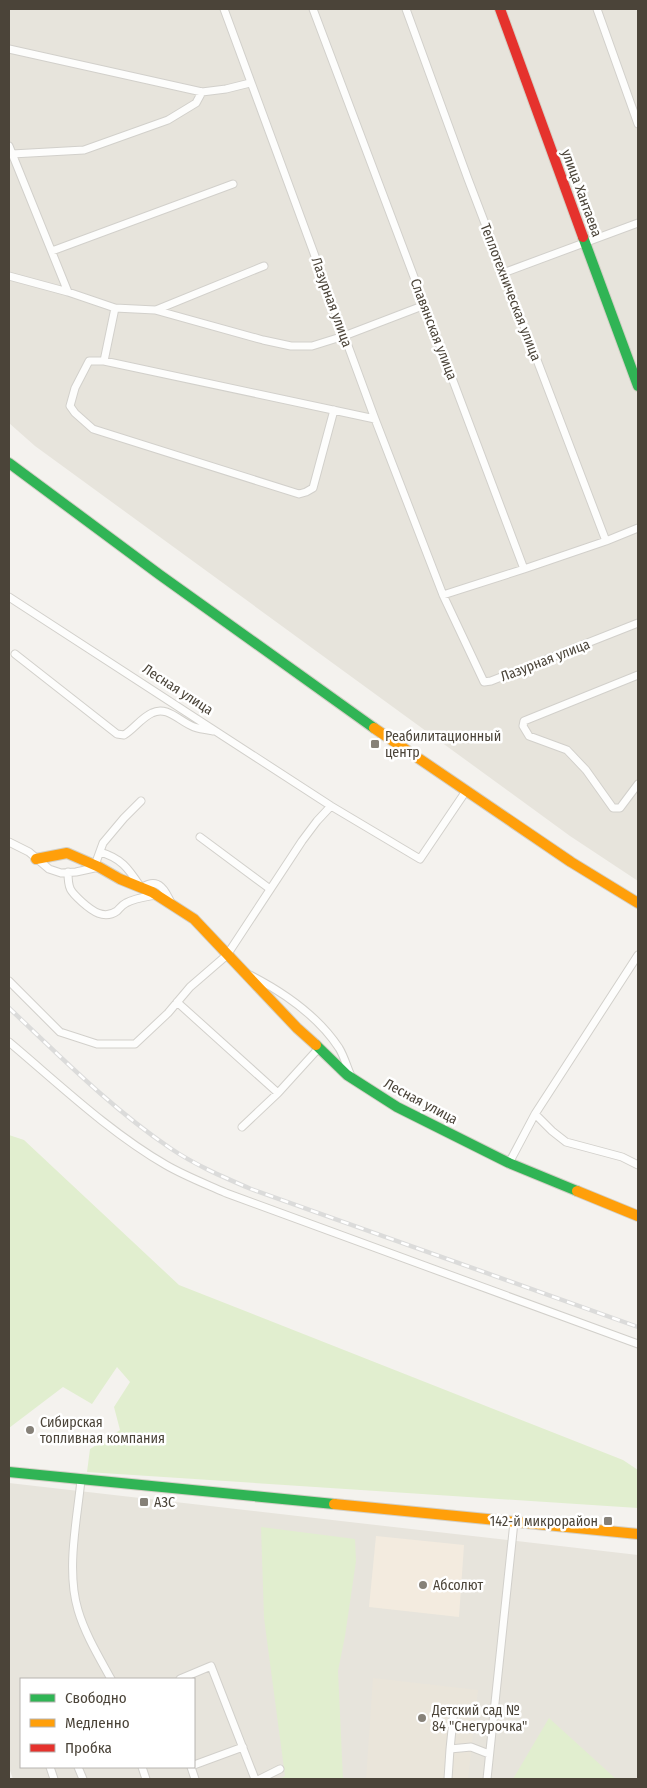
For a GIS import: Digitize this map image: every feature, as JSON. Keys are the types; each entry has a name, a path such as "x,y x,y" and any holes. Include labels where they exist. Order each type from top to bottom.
{"street":[{"name":"Лазурная улица","path":"224,9 375,419 443,595 484,682 638,623"},
{"name":"Славянская улица","path":"313,9 426,305 524,570"},
{"name":"Теплотехническая улица","path":"406,9 503,273 606,541"},
{"name":"улица Хантаева","path":"500,9 638,386"},
{"path":"597,9 638,124"},
{"path":"9,49 202,92 226,89 250,82"},
{"path":"68,292 10,150 84,150 168,120 196,103 202,92"},
{"path":"52,251 233,184"},
{"path":"503,273 638,223"},
{"path":"155,310 264,266"},
{"path":"9,276 68,292 115,308 155,310 291,346 312,346 426,305"},
{"path":"104,360 115,308"},
{"path":"334,410 313,488 299,494 93,429 70,406 75,388 89,361 104,360 334,410 375,419"},
{"path":"9,463 160,575 466,791 571,862 638,903"},
{"path":"443,595 524,570 638,528"},
{"name":"Лесная улица","path":"9,597 331,806 420,858 466,791"},
{"path":"15,654 117,734 124,735 149,714 158,710 166,711 195,727 219,732"},
{"path":"638,675 524,721 523,726 528,736 567,750 586,770 613,808 620,808 638,784"},
{"path":"9,842 22,848 50,869 61,873 97,866 103,843 118,824 141,801"},
{"path":"9,981 60,1032 97,1044 135,1044 190,987 227,955 317,820 331,806"},
{"path":"200,838 270,889"},
{"path":"100,852 112,855 121,862 141,887 150,883 156,883 162,887 172,905"},
{"name":"Лесная улица","path":"36,859 67,853 156,895 194,920 318,1049 352,1078 397,1107 509,1163 638,1216"},
{"path":"68,872 68,886 72,893 93,912 105,915 115,912 124,904 137,898 156,895"},
{"path":"509,1163 536,1114 638,955"},
{"path":"243,972 270,985 317,1021 340,1049 352,1078"},
{"path":"177,1002 278,1093"},
{"path":"9,1042 139,1148 168,1166 226,1193 638,1344"},
{"path":"242,1127 278,1093 318,1049"},
{"path":"536,1114 552,1131 566,1142 622,1157 638,1165"},
{"path":"9,1472 638,1534"},
{"path":"81,1480 72,1556 74,1587 78,1609 88,1636 109,1678"},
{"path":"487,1779 514,1522"},
{"path":"182,1678 211,1666 256,1779"},
{"path":"448,1779 454,1710"},
{"path":"195,1765 243,1747"},
{"path":"450,1749 471,1747 489,1754"},
{"path":"260,1779 280,1770"}],"shaded area":[{"path":"9,9 638,9 638,881 570,836 35,446 9,423"},
{"name":"142-й микрорайон","path":"9,1483 638,1555 638,1779 13,1779 9,1768"},
{"path":"376,1536 464,1545 459,1617 369,1607"},
{"name":"Детский сад № 84 \"Снегурочка\"","path":"373,1678 478,1690 468,1779 366,1779"}],"green space":[{"path":"9,1135 24,1140 179,1285 623,1460 638,1470 638,1508 87,1472 90,1449 120,1430 114,1407 130,1382 117,1367 92,1404 63,1387 9,1428"},
{"path":"261,1527 355,1539 356,1561 338,1671 343,1779 280,1779 285,1776 264,1618"},
{"path":"549,1718 616,1779 513,1779"}],"railway":[{"path":"9,1008 127,1116 170,1148 199,1165 251,1189 638,1327"}],"traffic: fast":[{"path":"583,237 638,386"},
{"path":"9,463 160,575 374,728"},
{"path":"316,1045 347,1075 397,1107 509,1163 577,1191"},
{"path":"9,1472 334,1504"}],"traffic: slow":[{"path":"374,728 571,862 638,903"},
{"path":"36,859 67,853 99,867 120,879 152,892 194,919 297,1028 316,1045"},
{"path":"577,1191 638,1216"},
{"path":"334,1504 638,1534"}],"traffic: jam":[{"path":"500,9 583,237"}],"place":[{"name":"Реабилитационный центр","path":"375,744"},
{"name":"Сибирская топливная компания","path":"30,1430"},
{"name":"АЗС","path":"144,1502"},
{"name":"142-й микрорайон","path":"608,1521"},
{"name":"Абсолют","path":"423,1585"},
{"name":"Детский сад № 84 \"Снегурочка\"","path":"422,1718"}]}
